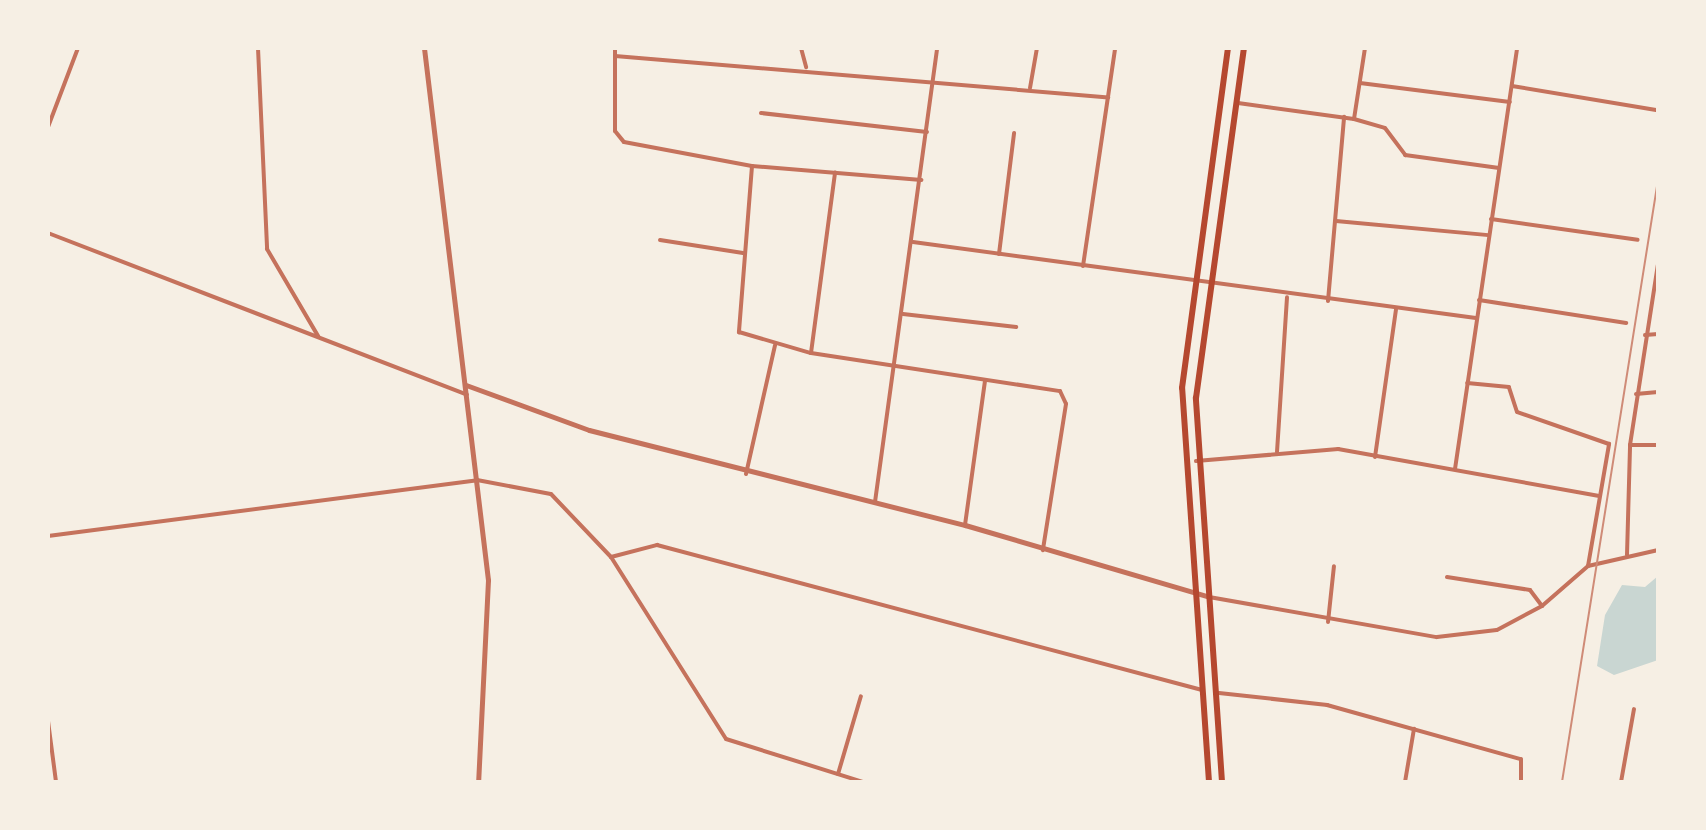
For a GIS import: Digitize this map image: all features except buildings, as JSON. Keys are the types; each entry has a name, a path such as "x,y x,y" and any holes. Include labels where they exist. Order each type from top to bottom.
{"main road":[{"path":"1209,782 1205,690 1182,454 1192,285 1228,48"},
{"path":"1222,782 1219,693 1196,461 1205,287 1244,48"}],"street":[{"path":"48,127 78,48"},
{"path":"258,48 267,249 319,338"},
{"path":"424,48 477,480 490,619 478,782"},
{"path":"615,48 615,131 624,142 752,166 921,180"},
{"path":"801,48 806,67"},
{"path":"875,502 913,242 937,48"},
{"path":"1030,88 1037,48"},
{"path":"1083,266 1115,48"},
{"path":"1354,119 1365,48"},
{"path":"1455,469 1517,48"},
{"path":"615,56 806,67 1108,97"},
{"path":"1360,83 1510,102"},
{"path":"1512,86 1656,110"},
{"path":"1235,103 1354,119 1385,128 1405,155 1499,168"},
{"path":"761,113 927,132"},
{"path":"1328,301 1344,117"},
{"path":"999,254 1014,133"},
{"path":"752,166 739,332 811,353 1065,396 1043,550"},
{"path":"811,353 835,173"},
{"path":"1491,219 1638,240"},
{"path":"1336,221 1488,235"},
{"path":"48,233 467,395"},
{"path":"660,240 743,253"},
{"path":"913,242 1205,287 1476,318"},
{"path":"1627,555 1630,445 1658,265"},
{"path":"1277,452 1287,297"},
{"path":"1479,300 1626,323"},
{"path":"1375,457 1396,309"},
{"path":"902,314 1016,327"},
{"path":"1645,335 1658,334"},
{"path":"746,474 775,345"},
{"path":"965,525 985,381"},
{"path":"1467,383 1509,387 1517,412 1606,439 1588,566"},
{"path":"466,385 746,474 965,525 1194,595 1328,622 1470,635 1542,606 1588,566 1658,550"},
{"path":"1636,394 1658,392"},
{"path":"1630,445 1658,445"},
{"path":"1196,461 1325,449 1598,496"},
{"path":"48,536 477,480 551,494 611,557 717,730 863,782"},
{"path":"611,557 657,545 1205,690"},
{"path":"1328,622 1334,566"},
{"path":"1447,577 1530,590 1542,606"},
{"path":"1219,693 1327,705 1521,759 1521,782"},
{"path":"838,774 861,696"},
{"path":"1621,782 1634,709"},
{"path":"48,721 56,782"},
{"path":"1405,782 1414,729"}],"shaded area":[{"path":"1658,576 1658,660 1614,675 1597,666 1605,615 1622,585 1645,587"}],"railway":[{"path":"1562,782 1658,180"}]}
